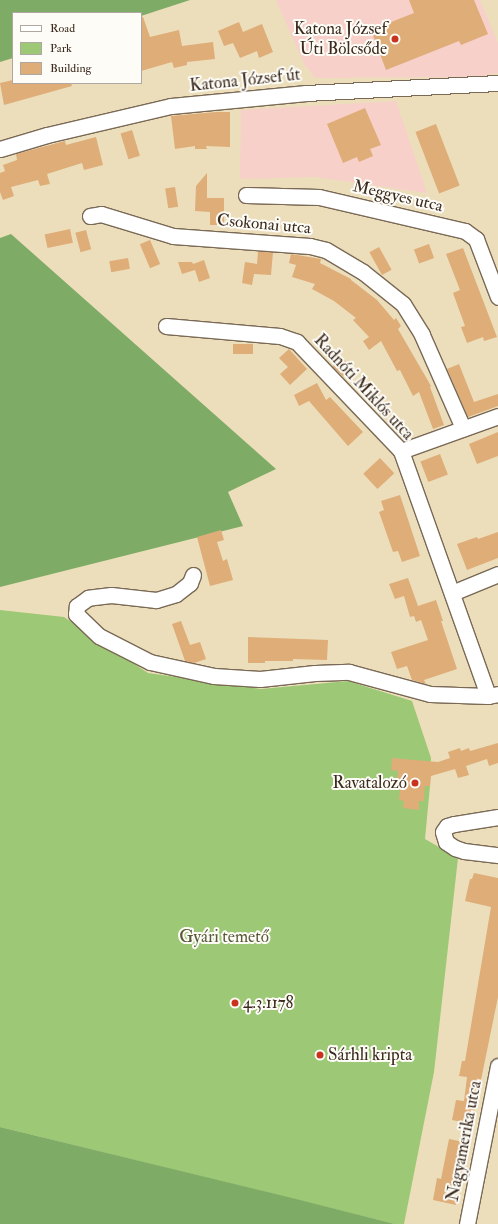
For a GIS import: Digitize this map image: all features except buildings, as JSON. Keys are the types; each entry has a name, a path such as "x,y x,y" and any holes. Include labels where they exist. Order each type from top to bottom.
{"street":[{"name":"Katona József út","path":"0,149 47,135 171,106 306,93 498,83"},
{"name":"Meggyes utca","path":"246,195 319,196 465,231 476,239 498,297"},
{"name":"Csokonai utca","path":"90,216 101,214 173,236 310,246 326,250 363,272 403,304 422,335 463,428"},
{"name":"Radnóti Miklós utca","path":"166,326 280,336 296,342 401,451 452,593 493,695"},
{"path":"401,451 498,416"},
{"path":"452,593 498,574"},
{"path":"193,575 190,583 176,594 156,600 111,595 88,598 77,606 76,614 99,636 150,662 214,676 260,679 315,673 349,672 430,694 493,695"},
{"path":"498,817 454,824 447,826 443,832 446,842 464,852 498,855"},
{"name":"Nagyamerika utca","path":"467,1224 498,1066"}],"shaded area":[{"name":"Katona József Úti Bölcsőde","path":"276,0 480,0 498,43 498,73 477,77 315,78 303,62"},
{"path":"396,101 427,193 315,177 240,179 241,110"}],"green space":[{"path":"0,0 190,0 142,16 142,12 12,12 12,58 0,62"},
{"path":"11,234 276,469 228,492 243,526 0,587 0,238"},
{"name":"Gyári temető","path":"0,610 64,617 148,673 261,689 348,681 412,701 431,758 425,839 458,858 434,1072 404,1224 395,1224 0,1127"},
{"path":"0,1127 292,1198 395,1224 0,1224"}],"place":[{"name":"Katona József Úti Bölcsőde","path":"395,39"},
{"name":"Ravatalozó","path":"415,783"},
{"name":"4.3.1178","path":"235,1003"},
{"name":"Sárhli kripta","path":"320,1055"}]}
